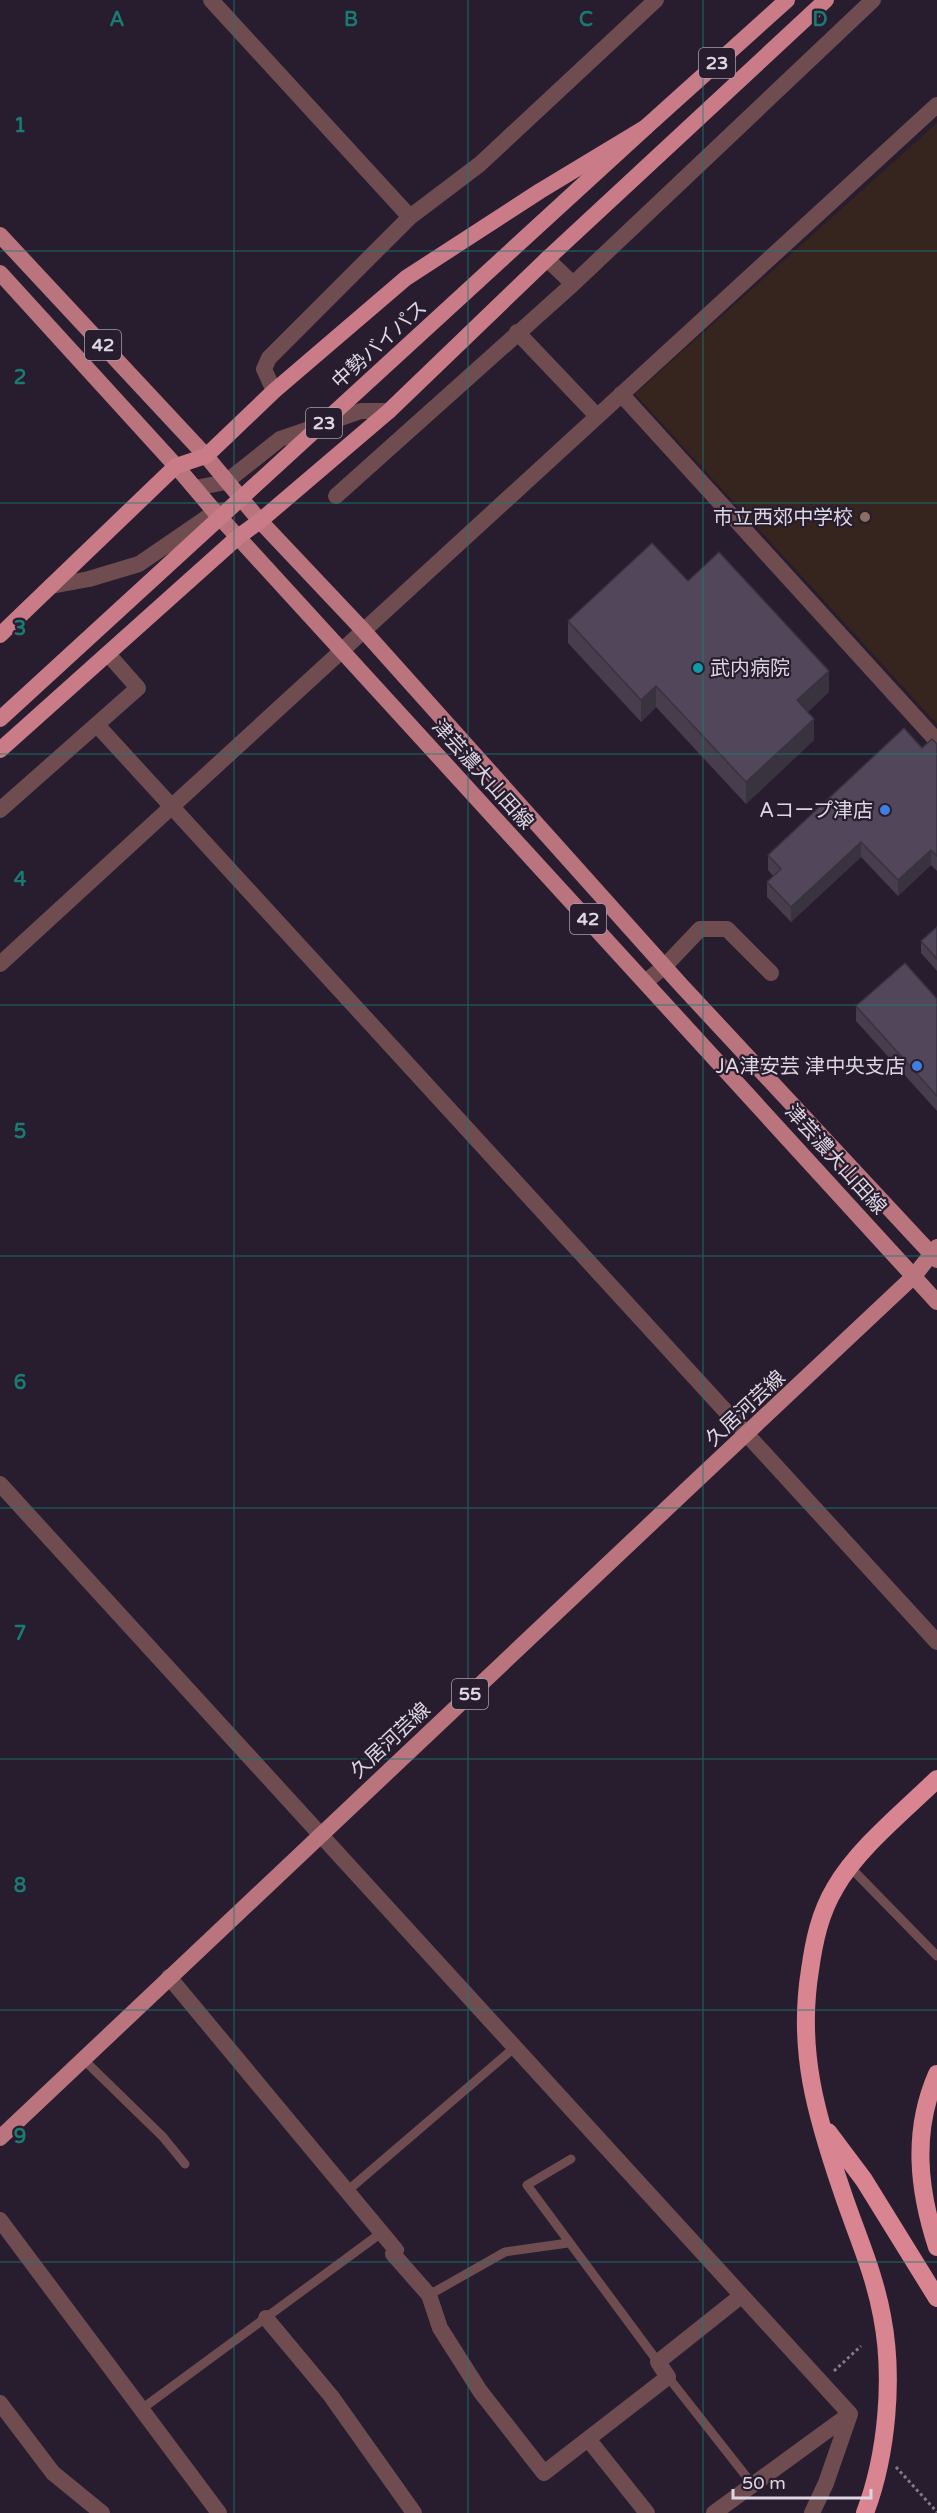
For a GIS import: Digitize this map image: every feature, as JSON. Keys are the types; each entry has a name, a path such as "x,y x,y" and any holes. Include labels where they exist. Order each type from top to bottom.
{"highway":[{"name":"中勢バイパス","path":"0,719 787,0"},
{"path":"0,750 238,537 260,521 389,411 547,258 826,0"},
{"path":"1,631 176,466 206,456 274,390 406,278 540,191 646,127"},
{"path":"865,2513 877,2474 883,2438 887,2371 883,2318 870,2265 842,2191 820,2121 808,2070 804,2003 814,1942 822,1914 834,1889 849,1866 937,1779"},
{"path":"937,2074 922,2119 920,2163 924,2203 937,2247"},
{"path":"820,2121 864,2180 902,2245 937,2298"}],"main road":[{"name":"津芸濃大山田線","path":"0,235 206,456 260,521 363,630 664,967 935,1254"},
{"name":"津芸濃大山田線","path":"0,273 341,651 937,1302"},
{"name":"久居河芸線","path":"0,2138 319,1834 748,1436 935,1254"}],"street":[{"path":"211,0 410,217"},
{"path":"274,390 264,369 269,358 410,217 480,164 656,0"},
{"path":"336,496 573,284 873,0"},
{"path":"0,964 937,105"},
{"path":"547,258 573,284"},
{"path":"518,332 597,416"},
{"path":"621,394 937,741"},
{"path":"195,488 226,482 280,440 361,411 389,411"},
{"path":"51,586 89,579 139,564 215,512 249,508"},
{"path":"0,810 138,688 108,654"},
{"path":"97,725 937,1642"},
{"path":"645,982 664,967 700,929 727,929 771,973"},
{"path":"0,1484 850,2414"},
{"path":"169,1977 396,2250 393,2254 429,2295 440,2328 475,2382 544,2473 668,2377 658,2362 741,2296"},
{"path":"0,2220 219,2513"},
{"path":"266,2318 331,2396 414,2513"},
{"path":"0,2403 53,2473 102,2513"},
{"path":"714,2513 850,2414"},
{"path":"812,2513 826,2483 850,2414"},
{"path":"588,2439 647,2513"}],"lane":[{"path":"849,1866 937,1956"},
{"path":"346,2192 514,2048"},
{"path":"83,2059 163,2137 185,2164"},
{"path":"571,2159 527,2185 658,2362"},
{"path":"142,2408 381,2233"},
{"path":"429,2295 505,2252 568,2243"},
{"path":"668,2377 753,2485"}],"path":[{"path":"821,2383 861,2346"},
{"path":"896,2467 937,2512"}],"shaded area":[{"path":"937,123 937,724 635,394"}],"building":[{"name":"武内病院","path":"652,543 688,581 719,552 829,671 797,700 814,719 746,782 656,686 641,700 568,621"},
{"name":"Aコープ津店","path":"904,728 922,748 932,739 937,744 937,856 931,850 898,880 861,842 791,907 767,882 781,869 768,855"},
{"path":"937,927 937,959 921,941"},
{"name":"JA津安芸 津中央支店","path":"905,963 937,999 937,1096 856,1006"}],"place":[{"name":"市立西郊中学校","path":"865,517"},
{"name":"武内病院","path":"698,668"},
{"name":"Aコープ津店","path":"885,810"},
{"name":"JA津安芸 津中央支店","path":"917,1066"}]}
